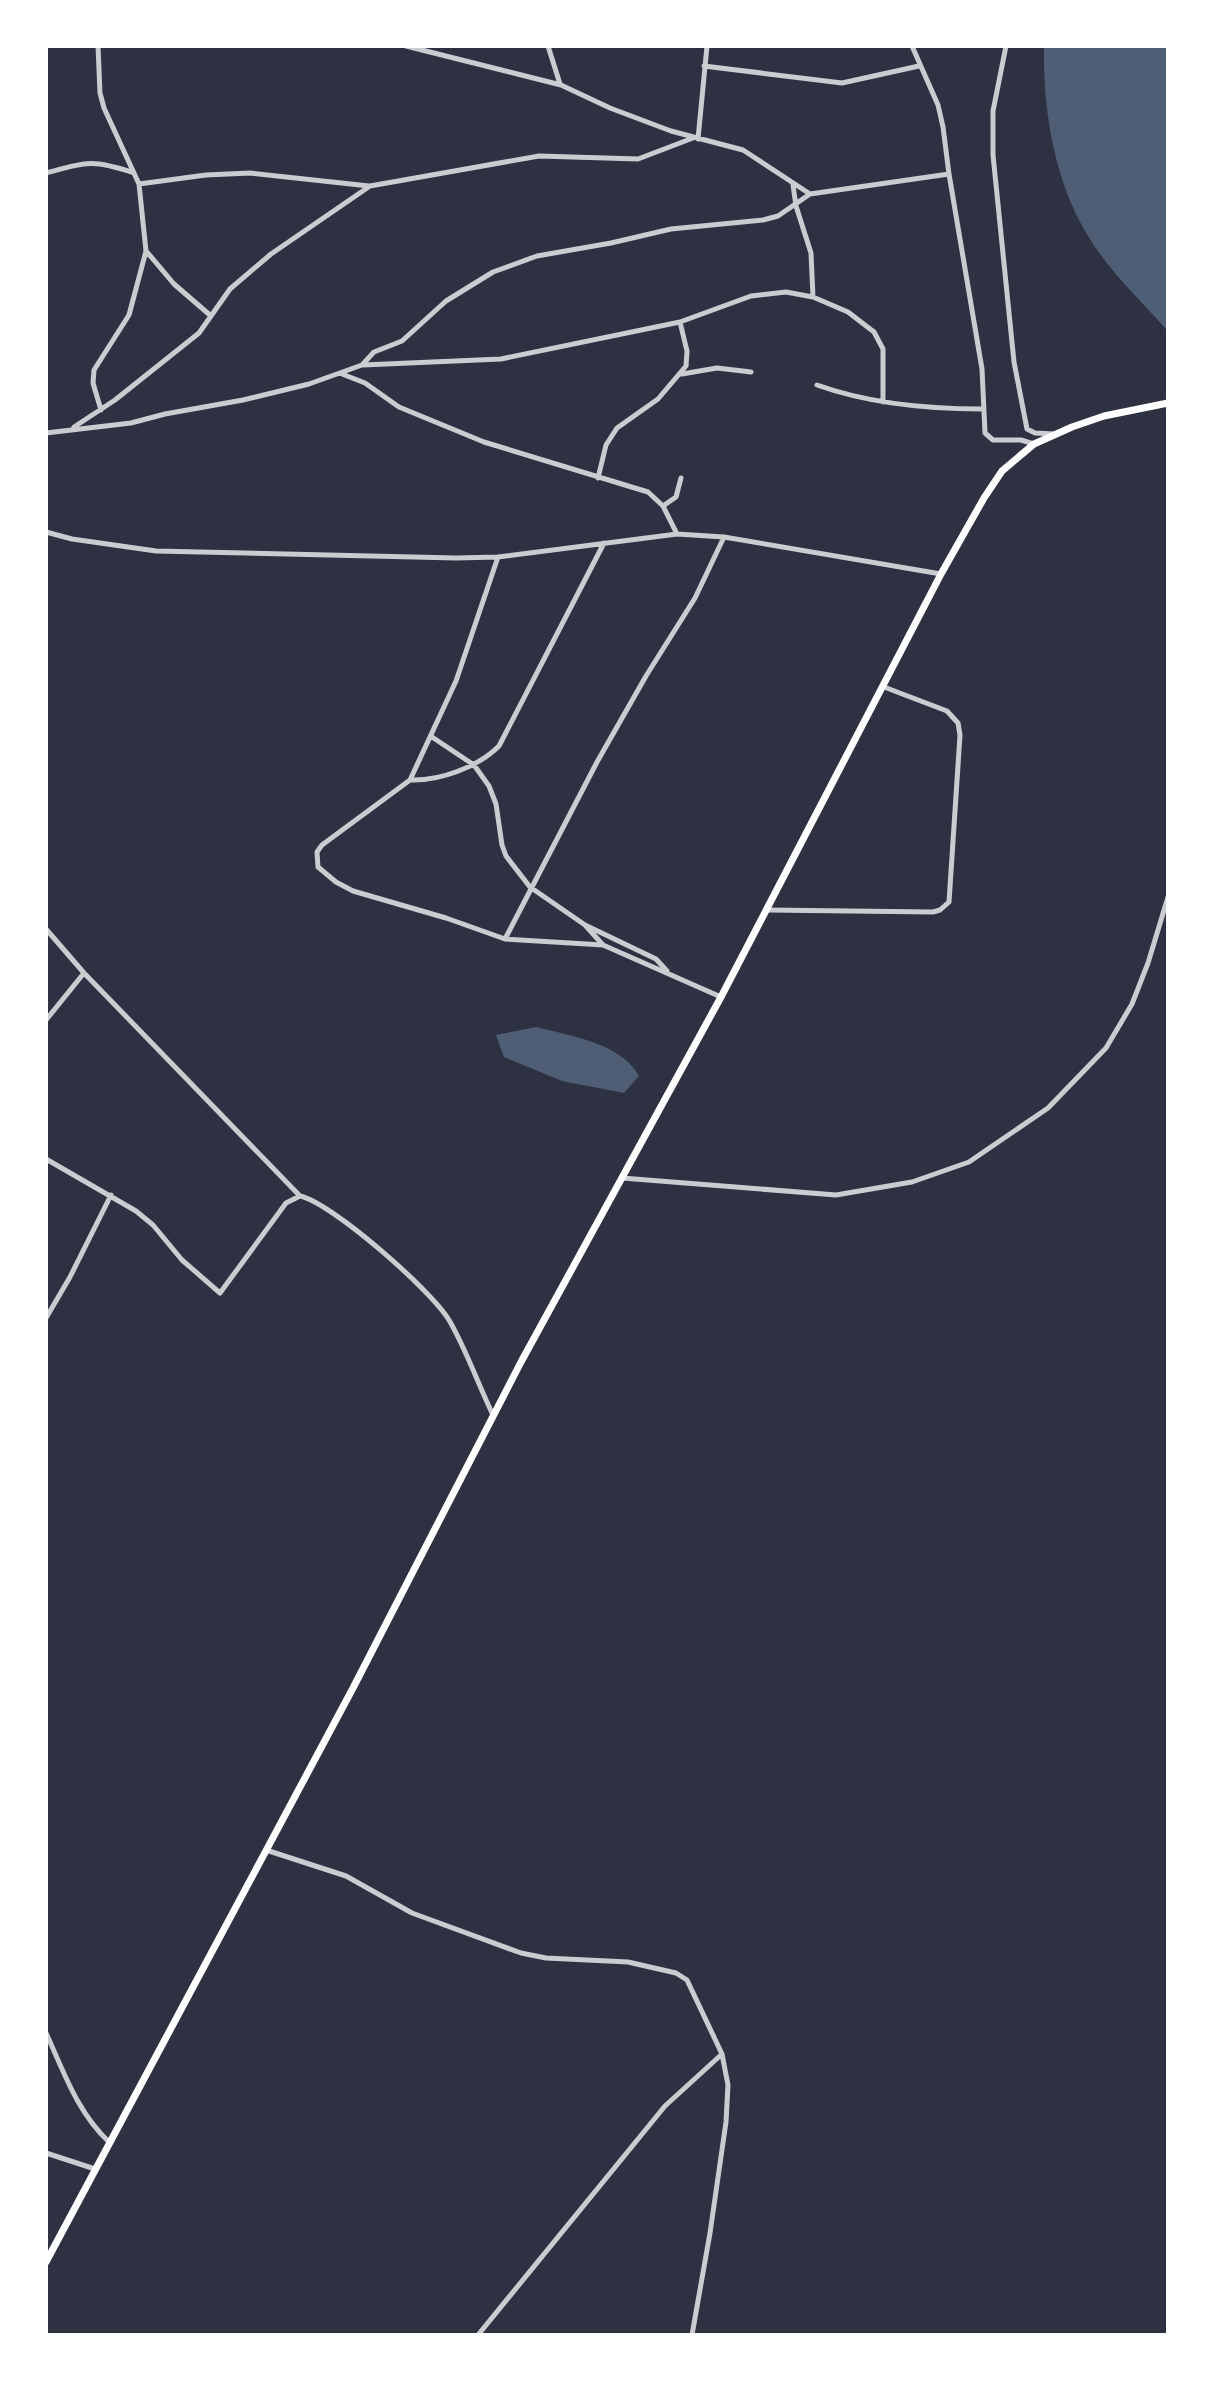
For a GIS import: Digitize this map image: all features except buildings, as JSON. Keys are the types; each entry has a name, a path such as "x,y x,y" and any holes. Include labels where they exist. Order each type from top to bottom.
{"main road":[{"path":"46,2262 493,1416 721,997 941,574 1002,471 1034,444 1056,434 1104,416 1168,403"}],"street":[{"path":"98,46 104,108 139,184 146,251 129,315 94,370 93,383 101,410"},
{"path":"406,46 561,85 610,108 696,139 743,150 810,194"},
{"path":"548,46 561,85"},
{"path":"696,139 707,46"},
{"path":"912,46 938,105 982,369 985,433 988,438 1034,444"},
{"path":"1006,46 993,111 993,155 1014,362 1027,429 1035,433 1056,434"},
{"path":"704,66 842,83 919,66"},
{"path":"139,184 250,173 370,186 539,156 638,159 696,139"},
{"path":"46,173 90,162 103,163 134,174"},
{"path":"362,365 374,352 409,337 461,291 537,256 680,227 763,220 778,216 810,194 949,174"},
{"path":"793,184 796,206 811,253 813,297"},
{"path":"70,429 101,410 199,333 230,289 271,254 370,186"},
{"path":"146,251 174,284 211,316"},
{"path":"46,433 131,423 243,400 362,365 487,361 680,322 737,300 770,292 813,297 848,312 874,332 881,342 884,364 883,402"},
{"path":"598,478 606,445 617,428 658,399 686,366 687,351 680,322"},
{"path":"681,374 717,368 751,372"},
{"path":"340,373 365,383 399,407 484,442 648,492 663,506 677,534"},
{"path":"817,385 883,402 945,409 982,409"},
{"path":"663,506 676,497 681,478"},
{"path":"46,532 156,551 498,557 677,534 724,537 941,574"},
{"path":"505,939 530,887 646,676 695,598 724,537"},
{"path":"410,780 428,779 474,765 499,746 605,542"},
{"path":"498,557 456,681 410,780 322,845 317,852 318,867 353,891 505,939 603,945"},
{"path":"766,910 933,912 949,902 960,735 958,723 947,711 884,687"},
{"path":"432,737 474,765 489,786 496,804 506,856 530,887 585,925 647,954 667,971"},
{"path":"622,1178 836,1195 912,1182 969,1162 1048,1108 1106,1048 1132,1004 1168,897"},
{"path":"585,925 603,945 721,997"},
{"path":"46,929 84,973 300,1196 337,1216 421,1285 449,1320 493,1416"},
{"path":"46,1020 84,973"},
{"path":"46,1159 111,1195 153,1225 182,1260 220,1293 286,1203 300,1196"},
{"path":"46,1318 111,1195"},
{"path":"266,1850 346,1876 412,1913 521,1953 546,1958 628,1962 676,1973 687,1980 722,2054 728,2085 726,2122 692,2335"},
{"path":"46,2033 78,2105 109,2142"},
{"path":"478,2335 665,2106 722,2054"},
{"path":"46,2153 95,2169"}],"water":[{"path":"1044,46 1168,46 1168,331 1106,261 1076,214 1053,144 1046,95"},
{"path":"536,1027 608,1048 631,1065 639,1076 624,1093 562,1081 504,1057 496,1035"}]}
